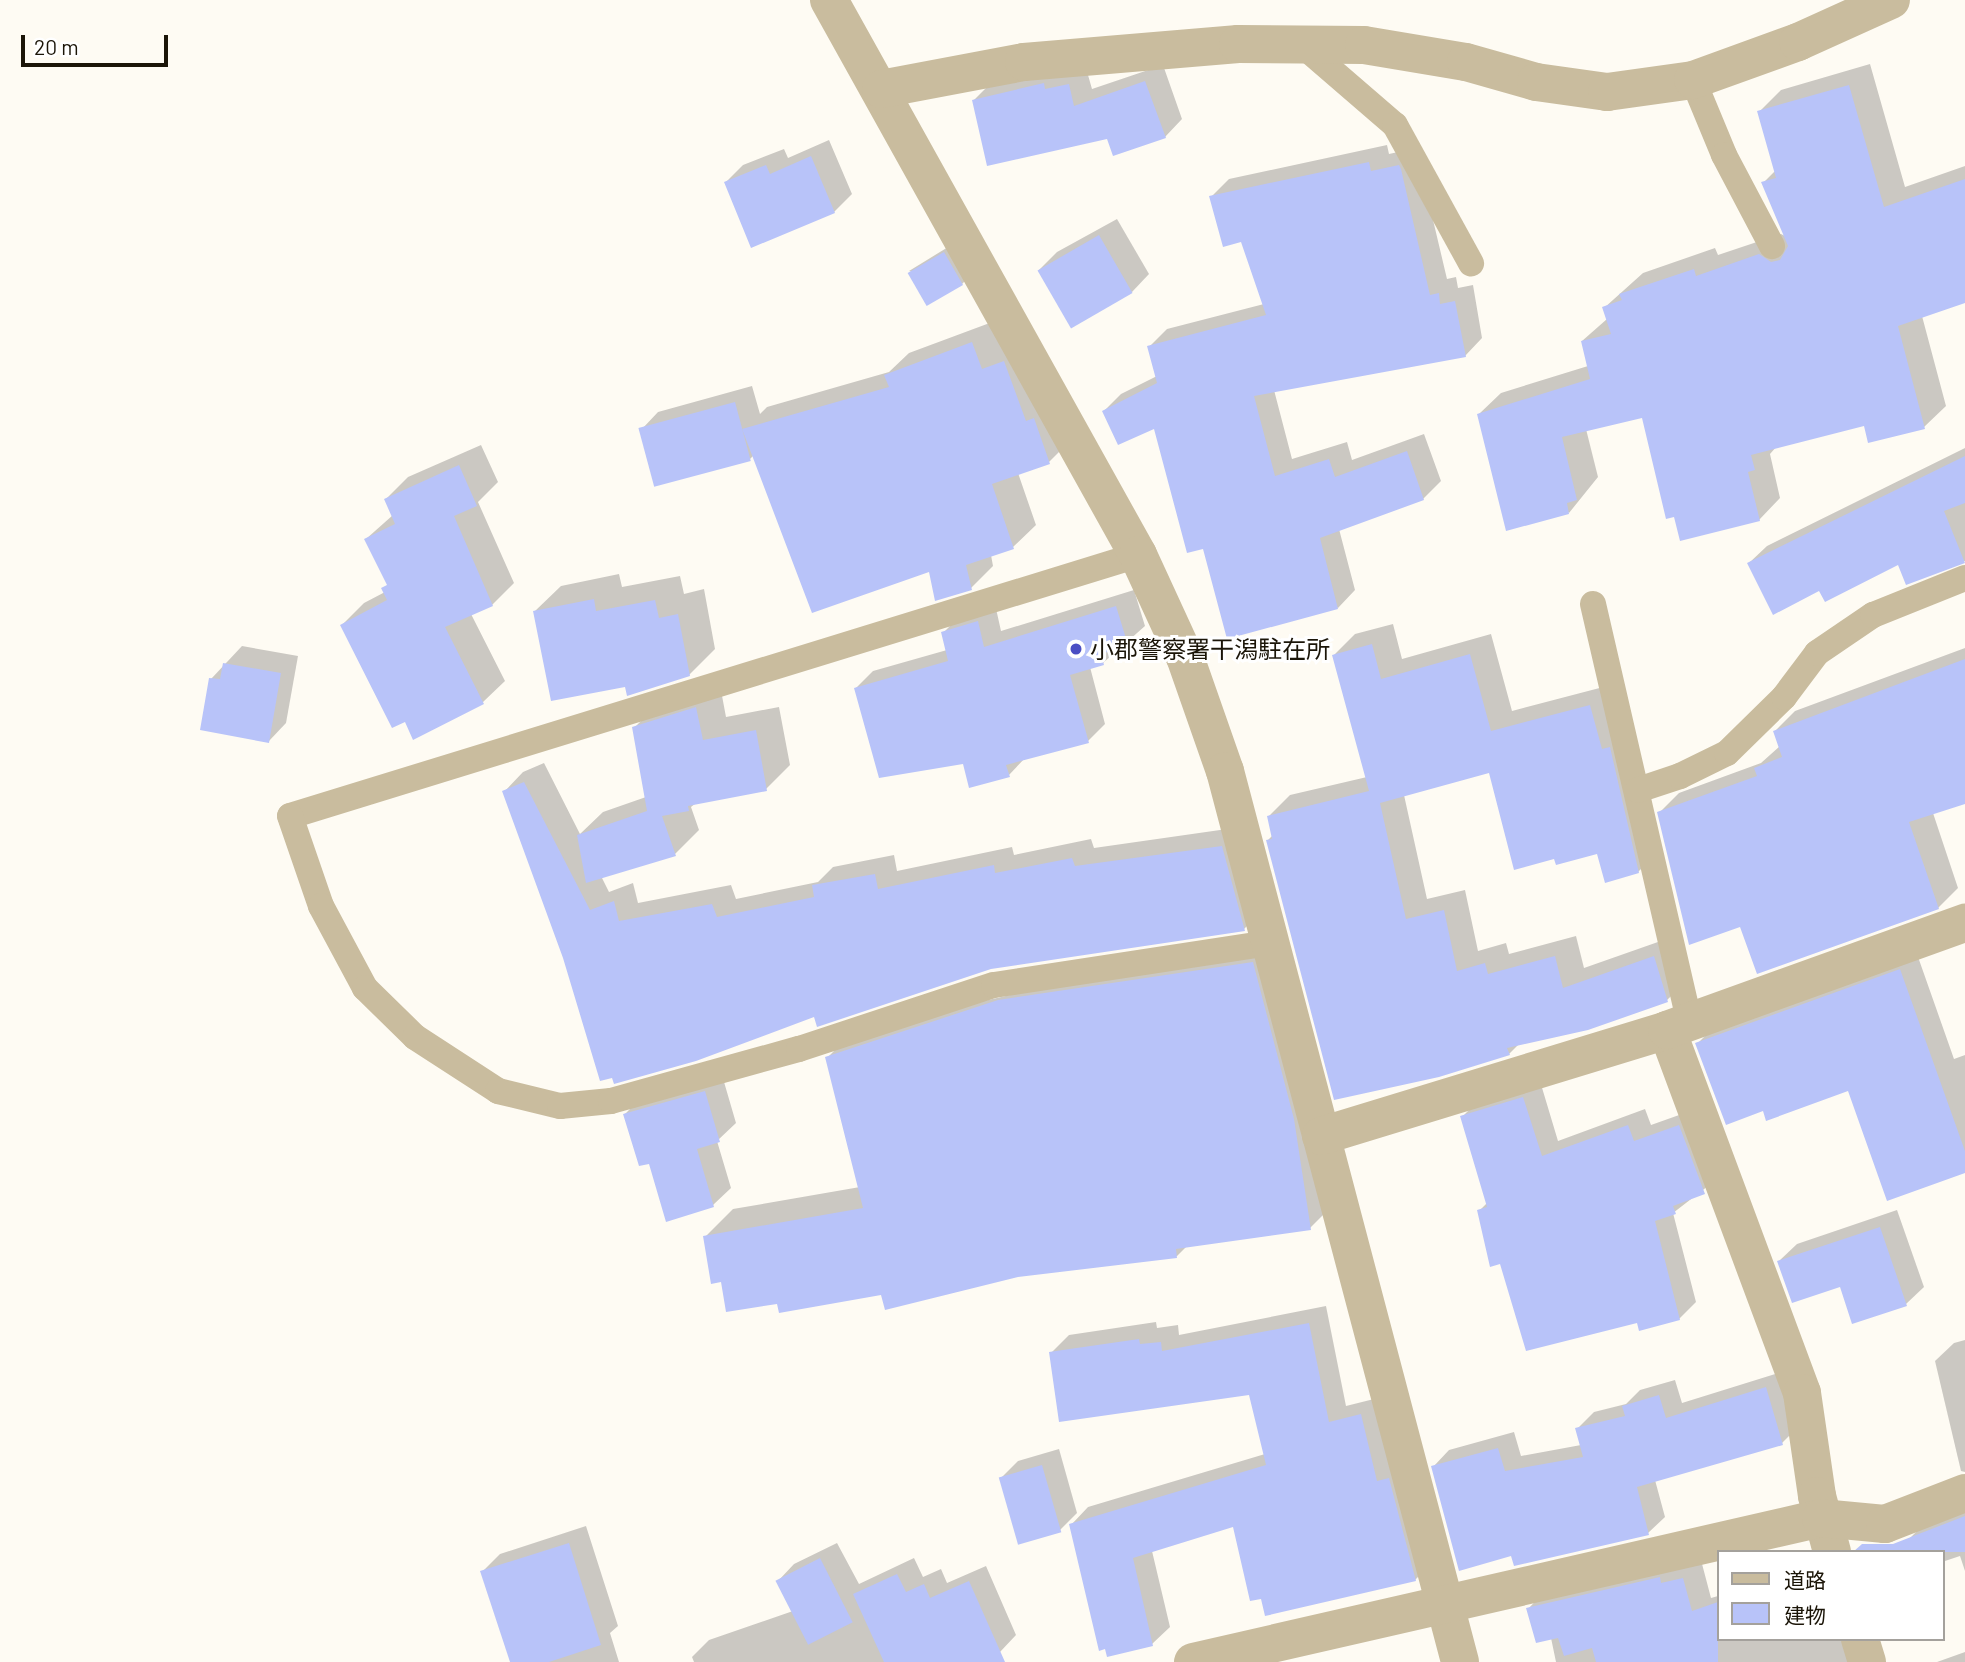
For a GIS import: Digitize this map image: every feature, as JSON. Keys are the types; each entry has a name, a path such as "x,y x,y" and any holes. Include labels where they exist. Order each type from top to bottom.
{"street":[{"path":"829,0 881,89 1138,555 1185,657 1225,771 1440,1603 1460,1662"},
{"path":"881,89 1024,62 1238,44 1301,44 1364,45 1466,62 1536,82 1606,92 1693,80 1798,42 1891,0"},
{"path":"1321,1136 1678,1026 1965,923"},
{"path":"1678,1026 1802,1393 1827,1535"},
{"path":"1742,1550 1885,1524 1965,1493"},
{"path":"1193,1662 1440,1603 1716,1555"},
{"path":"1861,1641 1867,1662"}],"lane":[{"path":"1301,44 1395,125 1471,263"},
{"path":"1693,80 1724,155 1772,246"},
{"path":"1138,555 290,816 321,906 365,989 415,1037 498,1091 560,1106 611,1101 799,1049 994,985 1270,943"},
{"path":"1637,790 1680,776 1727,753 1784,697 1817,653 1873,615 1963,584"},
{"path":"1593,604 1637,790 1678,1026"}],"building":[{"path":"1145,81 1166,138 1113,156 1107,139 987,166 972,100 1044,83 1045,89 1069,84 1074,106"},
{"path":"1849,85 1884,207 1965,179 1965,303 1898,326 1925,429 1868,443 1864,426 1751,455 1755,470 1748,472 1760,521 1680,541 1674,517 1666,519 1642,418 1562,437 1577,500 1567,503 1569,514 1506,531 1477,414 1590,379 1581,341 1611,334 1602,307 1622,300 1619,294 1694,269 1696,276 1759,254 1771,262 1780,260 1788,246 1761,182 1776,178 1757,111"},
{"path":"811,156 835,213 751,248 724,182 766,165 770,174"},
{"path":"1369,162 1371,171 1399,165 1401,169 1430,295 1439,293 1440,304 1455,301 1466,357 1254,396 1275,476 1329,459 1335,477 1407,451 1424,500 1320,538 1338,609 1227,639 1203,549 1187,553 1154,429 1118,445 1102,411 1157,383 1147,346 1266,315 1241,242 1223,247 1209,196"},
{"path":"1099,235 1132,293 1071,329 1038,271"},
{"path":"944,252 963,285 927,306 908,273"},
{"path":"972,342 982,369 1004,361 1026,421 1034,418 1050,464 992,484 1014,549 966,565 972,590 935,601 929,572 812,613 742,429 889,387 884,375"},
{"path":"735,402 751,461 654,487 638,428"},
{"path":"1965,456 1965,503 1944,511 1965,563 1906,585 1898,565 1825,602 1819,591 1773,615 1747,563"},
{"path":"459,465 477,506 454,516 493,606 445,627 484,704 413,740 405,722 392,728 340,625 387,600 381,588 387,585 364,539 395,524 384,499"},
{"path":"594,599 596,611 655,600 659,618 678,614 690,676 627,696 625,687 551,701 533,611"},
{"path":"1116,606 1128,645 1101,654 1104,665 1070,675 1089,743 1006,765 1010,777 969,788 963,764 879,778 854,688 948,661 941,632 978,621 984,647"},
{"path":"1372,644 1381,679 1470,654 1491,731 1590,705 1602,749 1610,747 1639,873 1605,883 1597,854 1556,865 1554,859 1514,870 1489,773 1380,803 1406,919 1444,910 1457,971 1485,963 1488,974 1555,956 1563,988 1654,956 1668,1002 1588,1030 1507,1048 1510,1055 1439,1077 1334,1100 1266,840 1272,839 1267,816 1369,791 1332,655"},
{"path":"1965,659 1965,804 1909,822 1939,909 1757,974 1740,927 1689,945 1657,812 1757,776 1754,768 1782,757 1773,731"},
{"path":"223,663 281,673 269,743 200,730 209,678 220,679"},
{"path":"696,707 703,740 756,730 767,791 688,806 689,811 662,816 676,856 586,883 577,835 647,811 632,727"},
{"path":"524,782 590,910 614,901 619,921 712,904 717,917 814,897 812,885 875,874 878,889 994,865 995,873 1072,858 1075,866 1222,846 1245,931 991,969 817,1027 814,1017 696,1061 614,1084 612,1078 600,1081 563,958 502,791"},
{"path":"1253,962 1294,1119 1311,1230 1176,1249 1177,1258 1018,1277 885,1310 881,1295 779,1313 777,1304 726,1312 721,1282 711,1284 703,1236 863,1208 825,1057 998,1000"},
{"path":"1900,969 1965,1151 1965,1173 1887,1201 1848,1091 1766,1121 1763,1111 1726,1125 1695,1043"},
{"path":"705,1091 720,1142 697,1149 714,1207 666,1222 649,1164 639,1166 623,1114"},
{"path":"1523,1097 1542,1156 1628,1125 1634,1141 1679,1125 1705,1194 1673,1206 1676,1214 1655,1221 1680,1320 1639,1331 1637,1323 1526,1351 1500,1264 1490,1267 1477,1210 1487,1207 1460,1116"},
{"path":"1880,1227 1907,1306 1852,1324 1840,1287 1792,1303 1777,1261"},
{"path":"1309,1323 1329,1422 1361,1414 1377,1481 1389,1478 1416,1581 1265,1616 1261,1599 1250,1601 1233,1527 1133,1558 1153,1646 1107,1657 1105,1649 1099,1651 1069,1524 1266,1465 1249,1395 1059,1422 1049,1352 1139,1339 1140,1344 1161,1342 1162,1351"},
{"path":"1766,1387 1783,1445 1637,1487 1649,1535 1514,1566 1511,1556 1459,1571 1431,1466 1498,1448 1505,1471 1583,1457 1575,1428 1625,1416 1622,1406 1659,1395 1666,1418"},
{"path":"1042,1465 1061,1532 1018,1545 999,1477"},
{"path":"1965,1516 1965,1552 1855,1550 1862,1544 1893,1544"},
{"path":"569,1543 601,1645 549,1662 510,1662 480,1571"},
{"path":"820,1558 853,1622 808,1645 775,1581"},
{"path":"897,1574 906,1592 924,1584 930,1598 969,1581 1005,1662 884,1662 853,1594"},
{"path":"1660,1577 1661,1583 1683,1578 1692,1611 1716,1603 1718,1662 1596,1662 1592,1648 1564,1656 1558,1638 1536,1643 1526,1608"}],"place":[{"name":"小郡警察署干潟駐在所","path":"1076,649"}]}
